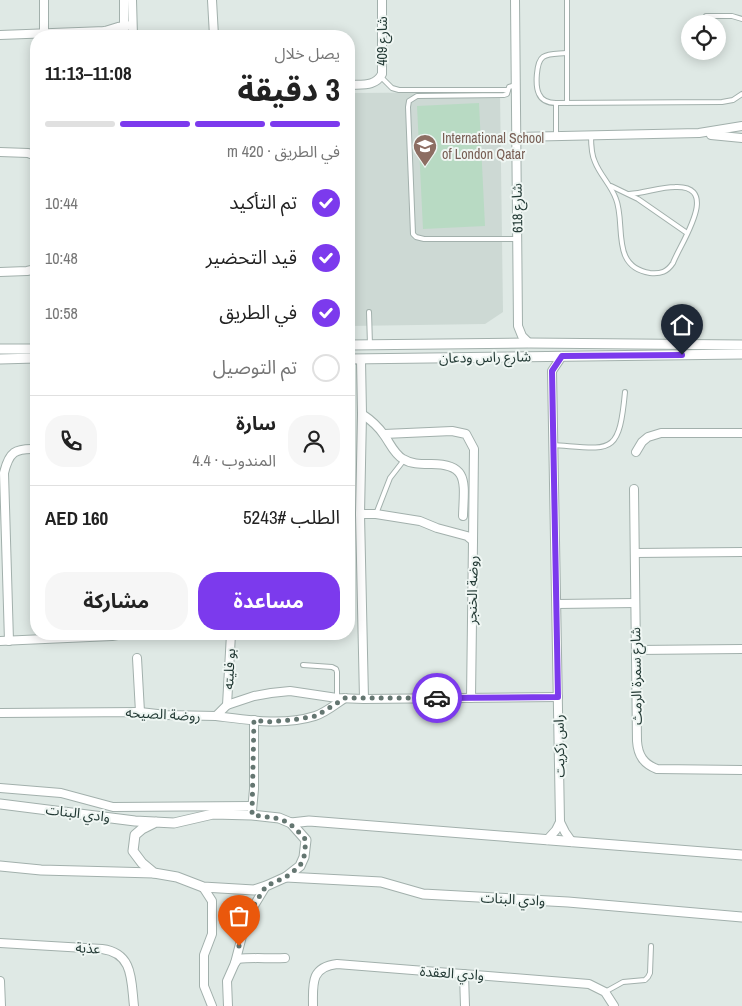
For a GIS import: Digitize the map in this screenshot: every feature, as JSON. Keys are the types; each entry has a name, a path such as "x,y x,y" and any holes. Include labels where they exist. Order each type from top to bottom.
{"street":[{"path":"44,0 44,30"},
{"path":"124,0 130,30"},
{"path":"126,30 132,0"},
{"path":"212,0 214,30"},
{"name":"شارع 409","path":"355,85 372,84 378,81 383,71 382,0"},
{"name":"شارع 618","path":"515,0 518,326"},
{"path":"109,30 128,25"},
{"path":"0,36 30,35"},
{"path":"699,133 742,126"},
{"path":"516,137 699,133 742,138"},
{"path":"0,152 30,154"},
{"path":"0,272 30,270"},
{"path":"518,326 522,336 529,343"},
{"path":"508,343 514,337 518,326"},
{"name":"شارع راس ودعان","path":"355,345 508,343 742,345"},
{"path":"0,349 30,349"},
{"name":"شارع راس ودعان","path":"355,360 742,354"},
{"path":"540,356 552,371 562,356"},
{"path":"0,359 30,358"},
{"path":"361,360 360,514 364,699"},
{"name":"راس زكريت","path":"552,371 560,822"},
{"path":"362,414 374,422 404,460 418,464 448,464 458,470 463,481 463,516"},
{"path":"384,434 452,431 466,434 474,449 473,541"},
{"path":"636,452 642,442 648,437 661,433 742,433"},
{"path":"9,641 4,472 8,459 15,451 30,449"},
{"name":"شارع سمرة الرمث","path":"634,488 638,749 645,762 657,769 742,770"},
{"name":"روضة الخنجر","path":"360,514 376,514 420,521 467,536 473,541 471,698"},
{"path":"635,553 742,552"},
{"path":"557,604 635,603"},
{"path":"0,641 30,640"},
{"name":"بو فليته","path":"227,705 231,640"},
{"path":"636,650 742,649"},
{"path":"138,658 140,712"},
{"name":"روضة الصيحه","path":"0,713 140,712 166,715 216,716 227,705 254,696 290,691 364,699 558,697"},
{"path":"216,716 267,722 292,720 316,716 341,698"},
{"path":"0,788 68,794 112,807 252,811 254,789 254,720"},
{"name":"وادي البنات","path":"0,804 135,821 174,823 213,814 252,811 290,823"},
{"path":"154,873 142,863 133,851 135,835 156,822"},
{"path":"290,823 309,822 742,855"},
{"path":"547,840 554,834 560,822"},
{"path":"560,822 564,832 572,842"},
{"path":"0,866 42,870 154,873 176,877 203,887 254,890 286,877 300,866 306,848 306,840 290,823"},
{"name":"وادي البنات","path":"286,877 382,882 423,894 568,902 742,917"},
{"path":"228,1006 227,982 235,963 247,917 266,886"},
{"path":"203,887 212,901 212,934 204,955 204,986 212,1006"},
{"name":"عذبة","path":"0,943 102,949 114,952 124,960 130,971 134,1006"},
{"path":"235,963 238,959 244,958 285,958"},
{"name":"وادي العقدة","path":"314,1006 314,981 317,974 322,968 337,964 583,983 595,986 605,992"},
{"path":"464,974 465,1006"},
{"path":"0,981 1,1006"},
{"path":"605,992 614,1006"}],"lane":[{"path":"567,0 567,103"},
{"path":"726,16 742,19"},
{"path":"566,53 545,56 538,65 539,94 546,101 556,103 722,102 733,100 742,94"},
{"path":"381,76 389,86 399,90 508,90"},
{"path":"516,85 511,86 507,94 504,95 417,96 409,101 408,107 412,230 416,237 424,239 517,239"},
{"path":"556,103 556,136"},
{"path":"591,135 592,153 595,162 611,186 619,209 622,247 628,259 640,269 657,273 668,270 674,263 698,210 698,202 695,195 689,189 676,187 629,194"},
{"path":"611,186 629,194 687,233"},
{"path":"369,312 370,345"},
{"path":"553,445 600,448 610,444 618,434 621,426 625,392"},
{"path":"376,514 390,478 404,460"},
{"path":"303,666 336,668 341,698"},
{"path":"605,992 623,982 644,980 648,977 650,973 650,946"}],"shaded area":[{"name":"International School of London Qatar","path":"500,92 503,312 485,324 355,326 355,93"}],"green space":[{"path":"479,103 485,226 423,229 417,106"}],"way so far":[{"path":"239,946 247,917 266,886 286,877 300,866 306,848 306,840 290,823 279,818 252,815 254,720 267,722 316,716 345,698 437,698"}],"place":[{"name":"International School of London Qatar","path":"425,167"}],"route":[{"path":"437,698 558,697 552,371 562,356 682,355"}]}
